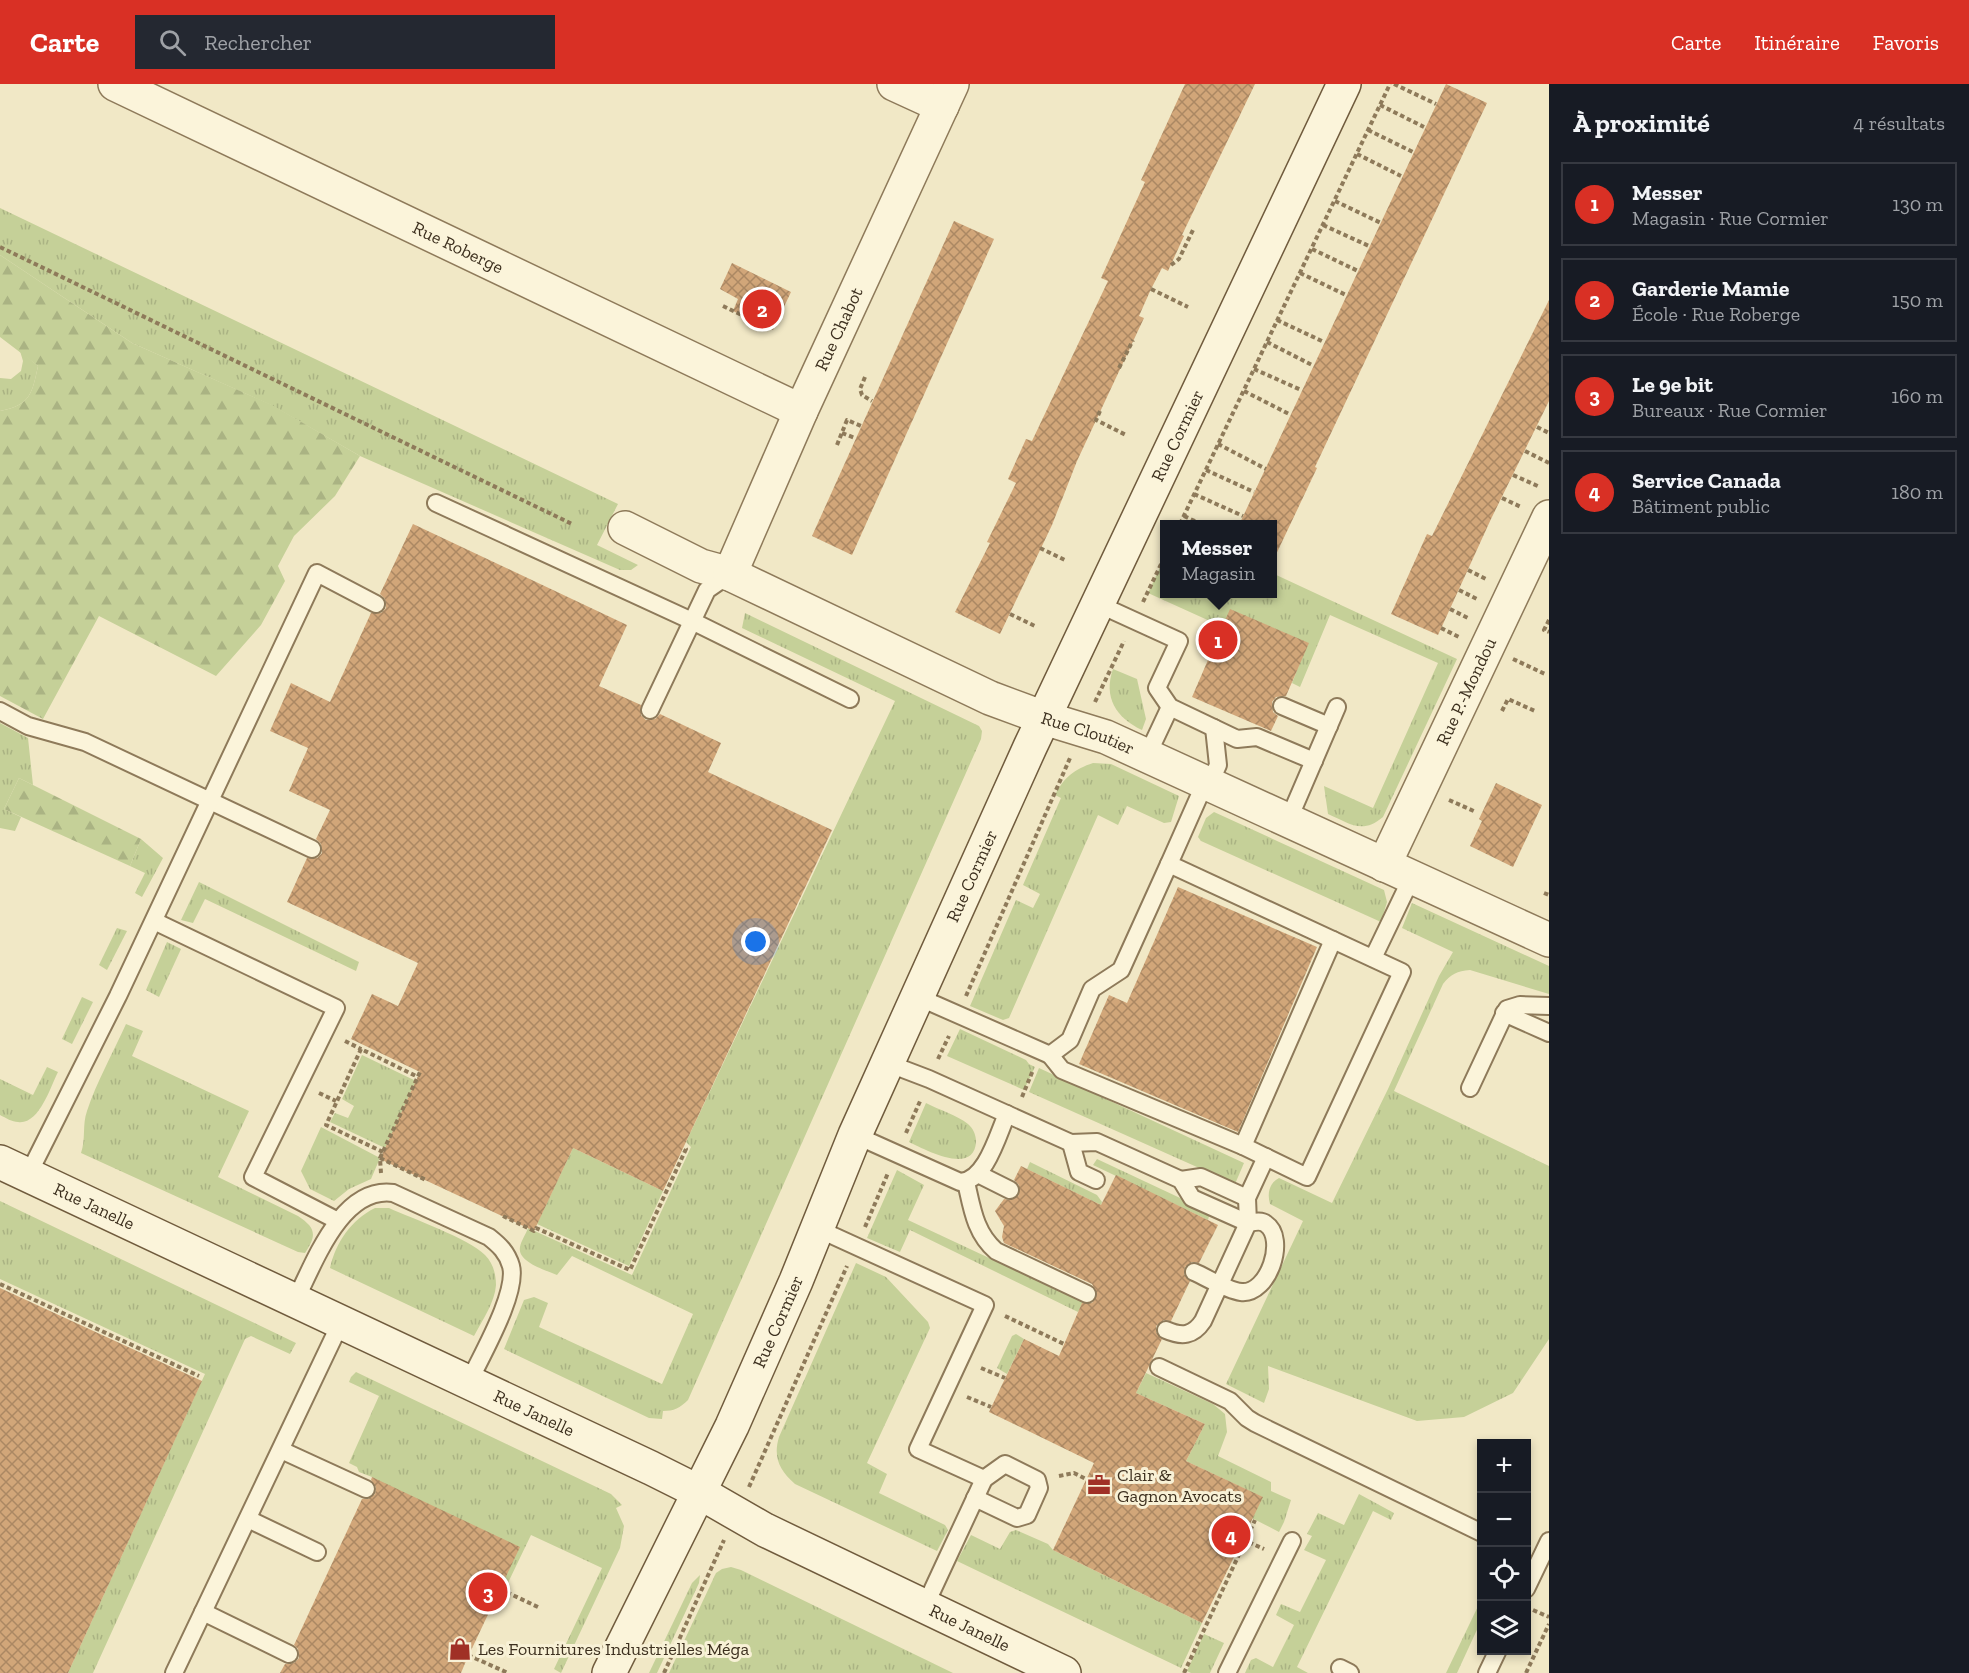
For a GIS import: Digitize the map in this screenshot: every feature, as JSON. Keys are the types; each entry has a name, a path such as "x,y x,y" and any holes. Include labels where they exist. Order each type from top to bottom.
{"street":[{"name":"Rue Roberge","path":"115,84 801,411"},
{"path":"894,84 947,95"},
{"name":"Rue Cormier","path":"609,1673 736,1416 796,1281 855,1135 1044,718 1344,84"},
{"name":"Rue Chabot","path":"730,574 801,411 947,95"},
{"name":"Rue P.-Mondou","path":"1398,872 1549,517"},
{"name":"Rue Cloutier","path":"625,528 701,566 730,574 990,698 1106,737 1549,940"},
{"name":"Rue Janelle","path":"14,1168 699,1492 765,1530 1064,1673"}],"lane":[{"path":"436,503 692,621 849,699"},
{"path":"14,1168 154,921 317,573 376,604"},
{"path":"650,710 707,590 730,574"},
{"path":"1098,604 1179,641 1157,688 1170,707 1237,739 1257,736 1314,761"},
{"path":"1282,706 1329,726"},
{"path":"1147,756 1170,707"},
{"path":"1288,821 1337,707"},
{"path":"0,711 28,726 85,742 312,849"},
{"path":"1050,1055 1070,1040 1092,989 1121,970 1169,864 1218,765 1214,728"},
{"path":"918,996 1050,1055 1062,1070 1243,1146 1307,1177 1402,972 1169,864"},
{"path":"1373,958 1398,872"},
{"path":"154,921 336,1008 253,1177 338,1221"},
{"path":"1243,1146 1333,939"},
{"path":"1470,1088 1504,1013 1520,1005 1549,1006"},
{"path":"1504,1013 1549,1033"},
{"path":"887,1063 929,1079 1071,1143 1097,1142 1181,1180 1201,1177 1247,1198"},
{"path":"855,1135 960,1182 972,1178 989,1157 1007,1114"},
{"path":"1071,1143 1078,1172 1096,1180"},
{"path":"1166,1330 1185,1335 1198,1329 1248,1223 1247,1198 1266,1157"},
{"path":"972,1178 1010,1190"},
{"path":"972,1178 975,1221 988,1245 996,1251 1087,1294"},
{"path":"1181,1180 1192,1198 1248,1223 1258,1221 1266,1224 1272,1231 1274,1242 1274,1259 1269,1273 1261,1286 1254,1290 1241,1292 1194,1272"},
{"path":"296,1301 327,1238 338,1221 346,1212 372,1194 393,1193 489,1237 502,1247 511,1265 510,1292 469,1382"},
{"path":"816,1228 985,1305 918,1449 984,1479"},
{"path":"174,1673 341,1322"},
{"path":"1159,1367 1230,1401 1247,1418 1256,1423 1477,1531"},
{"path":"281,1450 366,1490"},
{"path":"925,1606 975,1498 984,1479 1005,1464 1037,1480 1039,1488 1027,1515 1017,1518 975,1498"},
{"path":"248,1519 317,1552"},
{"path":"1227,1673 1292,1540"},
{"path":"1533,1559 1549,1541"},
{"path":"203,1612 290,1654"},
{"path":"1487,1673 1496,1655"}],"path":[{"path":"1182,520 1392,84 1436,104"},
{"path":"1380,105 1424,128"},
{"path":"1368,130 1413,152"},
{"path":"1357,154 1401,176"},
{"path":"1335,201 1381,223"},
{"path":"1323,225 1369,246"},
{"path":"1170,265 1179,259 1193,230"},
{"path":"0,247 572,524"},
{"path":"1312,249 1358,271"},
{"path":"1300,273 1346,295"},
{"path":"1151,289 1188,307"},
{"path":"723,306 748,318"},
{"path":"1277,320 1324,342"},
{"path":"1119,368 1133,340"},
{"path":"1267,342 1312,365"},
{"path":"1254,369 1301,390"},
{"path":"865,377 860,389 862,395 872,401"},
{"path":"1244,391 1289,414"},
{"path":"1100,411 1096,420 1126,435"},
{"path":"837,445 847,420 861,426"},
{"path":"1537,426 1549,433"},
{"path":"842,433 855,438"},
{"path":"1218,444 1266,468"},
{"path":"1525,450 1549,463"},
{"path":"1206,470 1254,492"},
{"path":"1513,475 1549,491"},
{"path":"1194,494 1243,516"},
{"path":"1184,516 1192,520"},
{"path":"1040,548 1067,561"},
{"path":"1010,614 1035,626"},
{"path":"1549,620 1544,630 1549,632"},
{"path":"1502,711 1508,699 1535,711"},
{"path":"963,1002 1069,761"},
{"path":"941,1053 952,1027"},
{"path":"383,1152 326,1125 361,1049 419,1074 383,1152 380,1158 433,1184"},
{"path":"1024,1090 1035,1066"},
{"path":"903,1139 920,1101"},
{"path":"496,1213 534,1231 536,1228 630,1270 686,1149 684,1148"},
{"path":"764,1458 890,1168"},
{"path":"0,1284 199,1376"},
{"path":"985,1305 1064,1344"},
{"path":"994,1374 1005,1378"},
{"path":"981,1402 991,1407"},
{"path":"1074,1473 1086,1479"},
{"path":"1184,1673 1255,1520"},
{"path":"1244,1540 1270,1551"},
{"path":"664,1673 703,1590 710,1569"},
{"path":"500,1588 540,1608"},
{"path":"1531,1609 1549,1617"},
{"path":"1526,1673 1549,1624"},
{"path":"468,1655 508,1673"}],"green space":[{"path":"0,208 618,504 597,545 638,565 631,570 620,570 360,456 271,405 132,343 0,255"},
{"path":"0,255 132,343 272,405 360,456 335,496 294,536 278,566 285,581 261,625 216,676 99,616 43,719 0,696 0,411 24,401 32,391 38,366 0,337"},
{"path":"20,351 38,366 32,391 18,405 0,411 0,378 11,379 21,371 23,361"},
{"path":"1160,568 1160,598 1277,598 1277,575 1457,659 1383,817 1368,825 1356,826 1328,814 1324,786 1373,808 1438,663 1330,615 1300,687 1292,683 1308,643 1231,610 1223,627 1148,593"},
{"path":"745,613 979,726 982,731 981,739 688,1400 677,1409 663,1411 662,1419 649,1418 504,1349 524,1300 534,1297 548,1303 539,1327 662,1384 693,1314 572,1256 557,1275 527,1261 520,1252 520,1247 528,1228 632,1275 691,1147 686,1142 895,701 742,628"},
{"path":"1113,669 1137,679 1146,719 1142,730 1125,719 1114,706 1110,689"},
{"path":"0,723 28,738 33,785 19,778 4,809 21,817 15,831 0,828"},
{"path":"1093,763 1111,764 1179,796 1171,822 1164,823 1127,806 1118,825 1098,815 1009,1018 1003,1020 970,1006 1016,900 1033,908 1040,894 1023,885 1061,798 1055,795 1071,774"},
{"path":"19,778 141,839 130,866 4,809"},
{"path":"1214,812 1384,890 1387,902 1381,922 1201,841 1198,837 1206,818"},
{"path":"141,839 163,858 142,897 135,893 145,873 130,866"},
{"path":"199,882 359,962 356,971 205,899 193,923 181,920"},
{"path":"1412,903 1549,966 1549,994 1470,970 1458,972 1449,978 1443,984 1394,1091 1549,1166 1549,1339 1513,1393 1464,1417 1417,1421 1268,1366 1269,1389 1264,1403 1226,1384 1303,1221 1270,1204 1270,1189 1279,1178 1332,1203 1388,1089 1439,976 1453,952 1402,928"},
{"path":"117,928 127,931 107,970 99,965"},
{"path":"167,942 181,949 159,997 146,990"},
{"path":"82,997 93,1002 72,1044 62,1039"},
{"path":"126,1024 143,1031 132,1056 249,1111 218,1177 304,1220 313,1232 312,1241 305,1253 298,1252 81,1153 87,1111"},
{"path":"960,1029 1026,1060 1035,1067 1024,1090 947,1056"},
{"path":"362,1055 416,1081 385,1148 330,1122 335,1113 348,1118 354,1106 342,1099"},
{"path":"47,1067 58,1072 38,1112 32,1118 16,1122 0,1115 0,1079 33,1095"},
{"path":"1039,1068 1244,1163 1235,1184 1029,1092"},
{"path":"926,1103 968,1124 975,1134 973,1152 967,1157 948,1158 909,1142"},
{"path":"321,1127 380,1158 371,1179 349,1189 334,1201 310,1189 301,1171"},
{"path":"573,1148 663,1191 629,1266 537,1224"},
{"path":"1097,1159 1210,1212 1208,1220 1093,1165"},
{"path":"1030,1162 1097,1195 1102,1202 1101,1205 1027,1169"},
{"path":"897,1170 924,1185 908,1220 1083,1302 1078,1312 910,1230 900,1252 867,1238"},
{"path":"0,1201 296,1343 290,1354 251,1336 245,1339 93,1673 68,1673 205,1374 0,1279"},
{"path":"375,1208 389,1208 440,1229 466,1242 488,1258 495,1273 495,1291 488,1311 474,1336 330,1268 336,1249 352,1225"},
{"path":"856,1263 886,1277 928,1322 930,1328 867,1463 887,1474 879,1493 945,1525 948,1530 937,1551 795,1484 781,1468 777,1457 779,1437"},
{"path":"1016,1334 1024,1339 1007,1374 997,1368 1012,1336"},
{"path":"356,1372 611,1494 622,1505 616,1508 624,1526 620,1548 561,1673 554,1669 602,1568 531,1535 506,1587 372,1477 359,1472 357,1467 349,1463 379,1396 349,1382"},
{"path":"1146,1373 1213,1404 1225,1414 1227,1432 1218,1456 1271,1482 1271,1491 1291,1500 1279,1532 1252,1518 1262,1497 1186,1461 1205,1424 1136,1393"},
{"path":"1359,1494 1394,1513 1391,1520 1373,1511 1297,1667 1308,1673 1245,1673 1251,1660 1256,1658 1273,1667 1294,1625 1276,1615 1281,1604 1300,1612 1326,1560 1304,1550 1312,1536 1307,1534 1318,1513 1344,1525"},
{"path":"1016,1530 1202,1623 1181,1668 957,1561 971,1535 1000,1549 1010,1532"},
{"path":"731,1567 953,1673 669,1673 716,1573"},
{"path":"700,1575 699,1583 657,1673 649,1673 692,1583"},
{"path":"1477,1608 1477,1630 1457,1673 1446,1673"},
{"path":"1204,1634 1224,1643 1210,1673 1191,1673 1187,1671"}],"building":[{"path":"1185,84 1255,84 1182,235 1184,236 1168,271 1162,268 1151,289 1139,316 1144,318 1077,461 1052,525 1000,634 955,612 990,543 987,542 1016,483 1008,479 1026,439 1032,441 1108,281 1101,278 1145,182 1141,180"},
{"path":"1446,84 1487,103 1277,552 1277,520 1241,520"},
{"path":"954,221 994,239 852,555 812,536"},
{"path":"732,263 791,292 773,330 733,311 738,299 720,289"},
{"path":"1549,300 1549,401 1491,519 1438,635 1391,614 1427,534 1432,536"},
{"path":"413,524 627,625 599,686 641,705 641,715 646,720 655,719 660,714 721,743 708,772 832,830 663,1191 573,1148 534,1231 380,1159 420,1072 351,1039 372,994 398,1006 418,963 287,902 307,858 317,858 322,853 321,844 316,839 330,810 289,791 308,748 270,731 291,683 330,702 371,613 381,613 386,608 385,599 380,594"},
{"path":"1230,609 1309,643 1286,696 1276,697 1272,702 1273,712 1278,716 1271,731 1192,697"},
{"path":"1496,783 1542,805 1513,867 1470,846 1482,821 1479,819"},
{"path":"1178,887 1317,947 1238,1132 1079,1064 1109,995 1127,1003"},
{"path":"1021,1166 1101,1205 1116,1175 1218,1225 1199,1263 1192,1262 1185,1267 1184,1274 1190,1281 1171,1321 1164,1320 1156,1326 1156,1332 1162,1339 1136,1393 1205,1424 1186,1461 1263,1497 1202,1623 1053,1550 1094,1463 989,1412 1024,1339 1059,1356 1082,1303 1092,1303 1097,1294 1092,1284 1004,1243 1002,1237 1004,1226 995,1211 1004,1199 1011,1200 1019,1195 1019,1185 1014,1180"},
{"path":"0,1288 202,1381 68,1673 0,1673"},
{"path":"372,1477 520,1547 461,1673 280,1673 285,1664 294,1663 299,1658 298,1649 294,1645 362,1499 368,1499 375,1494 376,1487 371,1480"}],"place":[{"name":"Garderie Mamie","path":"762,309"},
{"name":"Messer","path":"1218,640"},
{"name":"Clair & Gagnon Avocats","path":"1099,1485"},
{"name":"Service Canada","path":"1231,1535"},
{"name":"Le 9e bit","path":"488,1592"},
{"name":"Les Fournitures Industrielles Méga","path":"460,1649"}]}
